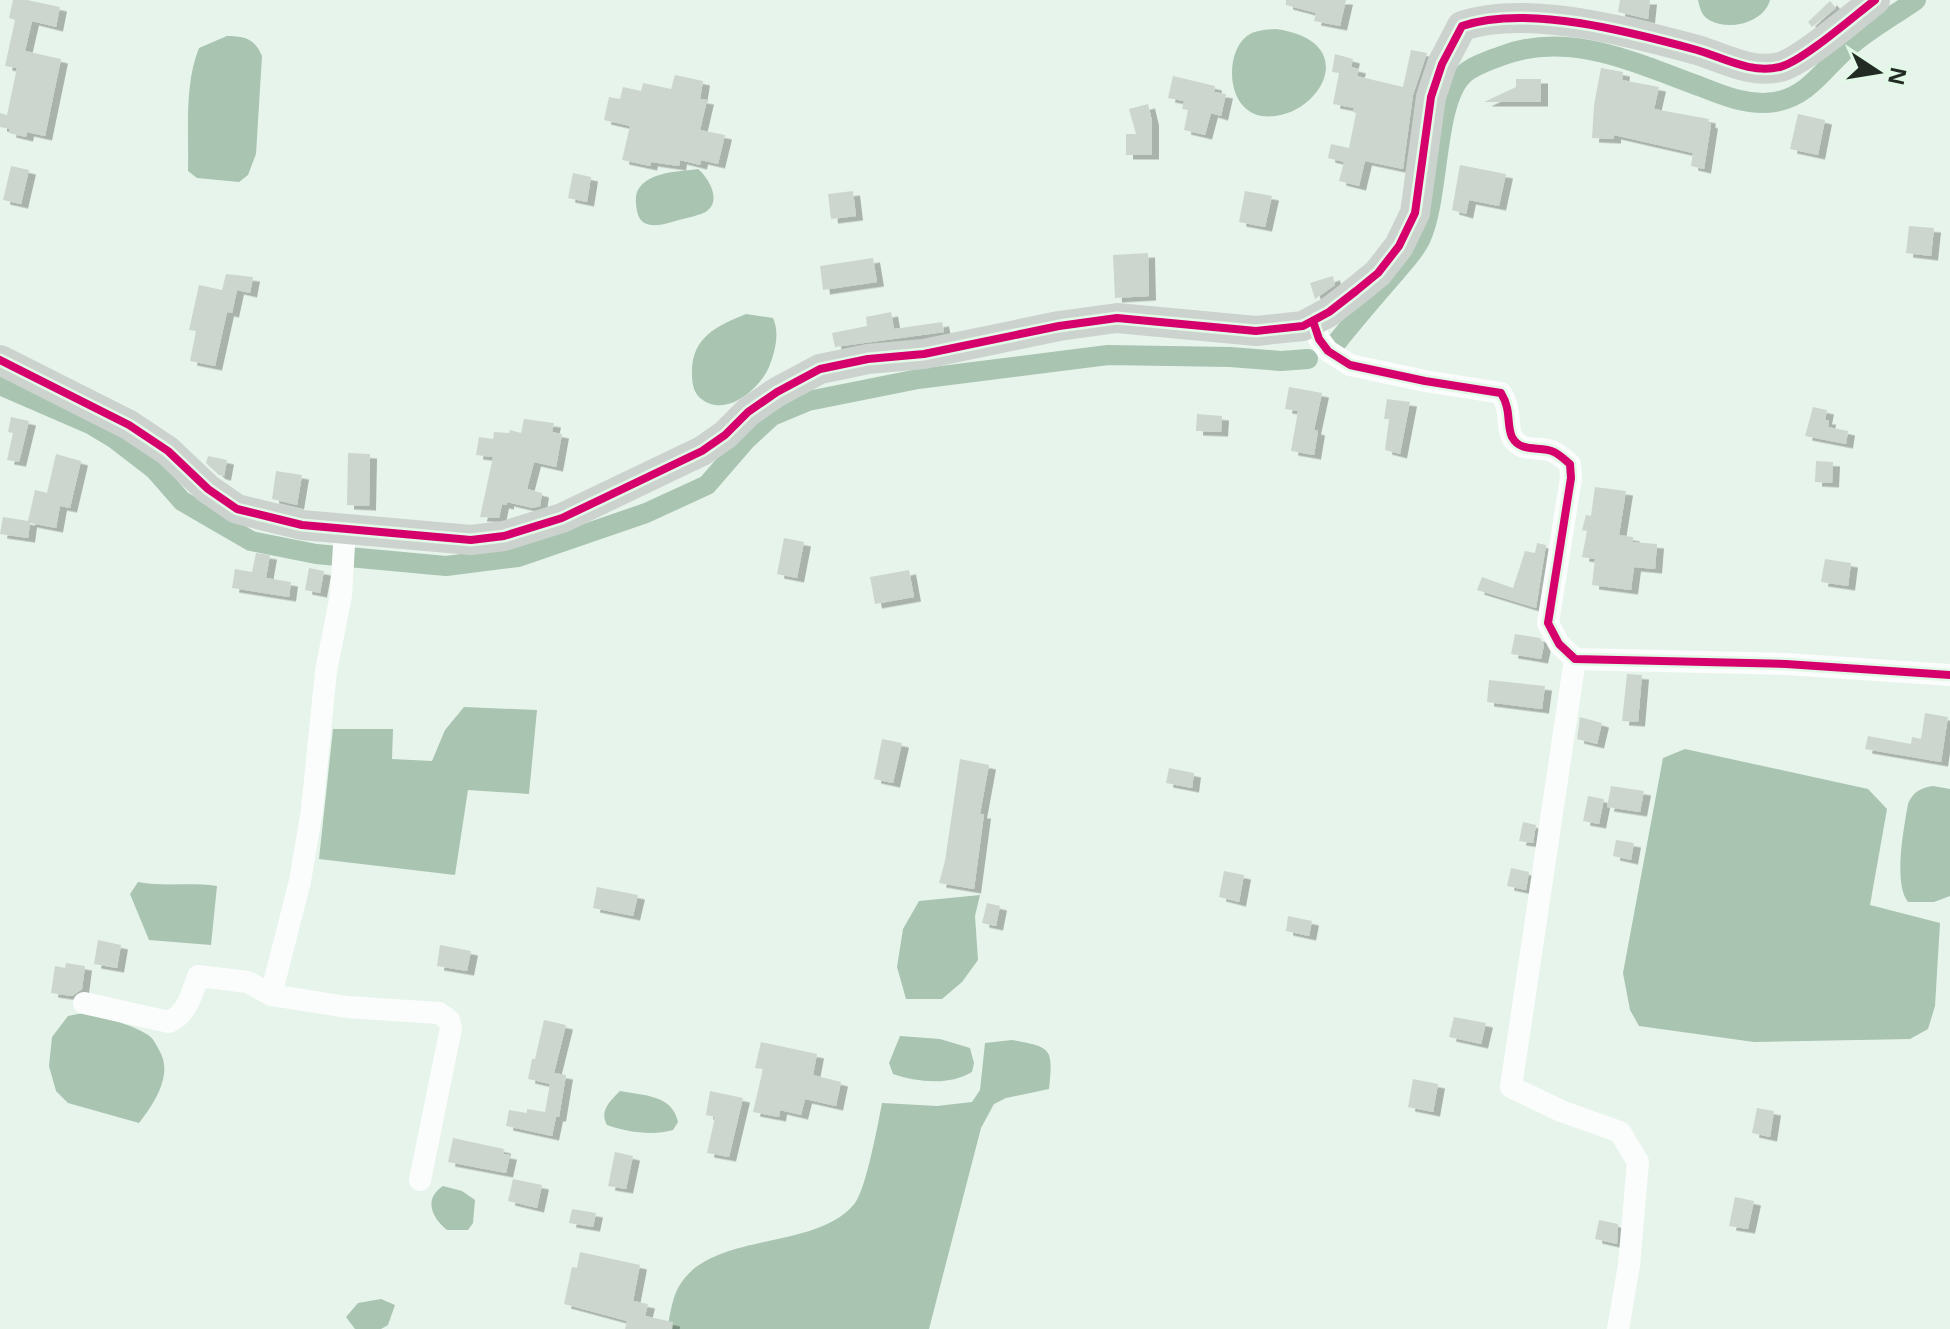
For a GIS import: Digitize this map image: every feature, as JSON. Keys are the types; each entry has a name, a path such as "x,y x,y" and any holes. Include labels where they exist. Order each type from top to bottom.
{"street":[{"path":"0,360 129,425 168,451 208,489 237,509 302,525 345,529 471,540 515,534 562,518 702,451 757,406 820,369 868,359 924,354 1059,326 1117,318 1256,331 1303,326 1313,321 1378,273 1399,246 1415,213 1431,97 1442,64 1462,26 1482,19 1552,20 1668,42 1760,69 1783,66 1815,46 1862,5"},
{"path":"1313,321 1319,339 1328,351 1350,365 1501,393 1510,414 1510,430 1517,443 1522,447 1553,451 1570,464 1570,491 1548,623 1559,644 1575,659 1786,664 1950,675"},
{"path":"271,995 300,881 312,810 326,671 341,595 345,529"},
{"path":"1575,659 1511,1087 1561,1111 1620,1132 1638,1162 1629,1265 1618,1329"},
{"path":"84,1003 169,1022 177,1019 187,1006 198,976 248,982 271,995 347,1007 439,1013 449,1020 451,1028 420,1180"}],"shaded area":[{"path":"1698,0 1770,0 1767,8 1754,19 1728,25 1705,17"},
{"path":"1276,29 1304,37 1320,49 1326,64 1323,80 1314,95 1300,107 1282,115 1262,116 1241,103 1232,80 1232,67 1235,54 1247,36 1257,31"},
{"path":"227,36 249,40 262,56 256,154 248,175 239,182 197,178 188,171 188,108 194,62 199,48"},
{"path":"698,169 706,177 713,195 707,211 670,223 644,223 637,211 636,199 642,185 655,176"},
{"path":"746,314 773,318 776,342 769,367 757,385 740,399 729,404 709,403 699,397 693,386 696,351 715,329"},
{"path":"464,707 537,710 529,794 468,790 455,875 319,859 333,729 393,729 392,759 432,761 445,730"},
{"path":"1685,749 1868,789 1887,809 1870,905 1940,923 1935,1006 1928,1029 1910,1039 1754,1042 1639,1026 1630,1010 1623,973 1663,758"},
{"path":"1933,786 1950,789 1950,896 1934,902 1908,902 1900,869 1908,804 1918,791"},
{"path":"138,882 217,886 211,945 149,940 130,894"},
{"path":"980,895 975,916 978,960 962,982 942,999 906,999 897,967 903,929 919,901"},
{"path":"83,1013 141,1031 158,1048 163,1059 163,1079 156,1098 139,1123 68,1103 56,1091 49,1066 52,1037 68,1016"},
{"path":"900,1036 940,1039 970,1048 974,1063 972,1072 943,1081 893,1074 889,1063"},
{"path":"1012,1040 1036,1045 1047,1052 1051,1065 1049,1089 1006,1098 994,1104 981,1128 929,1329 667,1329 676,1292 693,1270 713,1257 816,1229 838,1218 855,1203 867,1171 882,1103 937,1106 972,1102 980,1090 985,1043"},
{"path":"620,1091 656,1098 670,1106 678,1122 673,1130 640,1132 607,1125 605,1111"},
{"path":"443,1186 462,1191 475,1200 473,1223 468,1230 447,1230 437,1220 432,1202"},
{"path":"381,1299 395,1305 388,1325 381,1329 355,1329 346,1317 358,1303"}],"building":[{"path":"13,0 60,7 56,27 32,21 25,51 61,59 45,136 27,132 26,137 0,127 0,113 7,115 17,68 5,66 15,20 9,18"},
{"path":"1286,0 1346,0 1340,26 1314,21 1316,13 1286,5"},
{"path":"1620,0 1650,0 1648,19 1618,12"},
{"path":"1830,1 1836,8 1812,27 1808,22"},
{"path":"1411,50 1427,53 1413,95 1403,169 1365,161 1359,186 1339,181 1344,162 1328,158 1331,144 1349,148 1356,113 1353,112 1354,108 1333,104 1339,73 1332,72 1335,54 1353,59 1351,67 1359,69 1357,76 1403,87"},
{"path":"1601,68 1623,72 1622,80 1659,87 1654,109 1709,119 1708,123 1711,124 1704,169 1691,166 1693,153 1614,135 1614,139 1592,138"},
{"path":"675,75 703,81 700,99 707,100 700,130 725,135 718,164 701,160 700,165 680,160 679,166 651,162 650,166 622,160 630,126 604,120 609,97 620,99 623,87 641,91 643,83 671,89"},
{"path":"1173,76 1215,86 1214,92 1226,94 1221,116 1211,113 1205,135 1184,130 1188,110 1182,109 1184,101 1168,98"},
{"path":"1516,79 1541,79 1541,102 1484,102 1516,87"},
{"path":"1148,104 1152,121 1152,155 1126,155 1126,134 1136,134 1129,109"},
{"path":"1798,114 1825,120 1818,155 1790,149"},
{"path":"1460,165 1506,174 1499,206 1469,200 1466,214 1452,210"},
{"path":"11,166 29,170 21,204 3,200"},
{"path":"573,173 591,177 587,202 568,198"},
{"path":"853,191 856,216 831,219 828,194"},
{"path":"1245,191 1272,196 1265,227 1239,222"},
{"path":"1909,226 1934,228 1931,256 1906,253"},
{"path":"1148,253 1149,296 1115,298 1113,255"},
{"path":"873,258 877,282 823,290 820,266"},
{"path":"226,274 253,277 250,293 237,290 232,313 227,312 215,366 190,361 196,331 189,330 199,285 222,290"},
{"path":"1333,276 1335,285 1315,299 1310,283"},
{"path":"891,312 894,329 942,322 944,332 835,347 832,333 867,326 866,317"},
{"path":"1289,387 1322,393 1314,430 1318,431 1314,455 1291,451 1298,411 1285,409"},
{"path":"1387,399 1410,402 1400,454 1385,450 1389,419 1384,419"},
{"path":"1813,407 1827,410 1825,420 1829,420 1828,427 1848,431 1846,444 1805,436"},
{"path":"1197,414 1222,416 1221,432 1196,431"},
{"path":"11,417 29,421 19,462 7,460 13,433 8,432"},
{"path":"524,419 554,423 552,432 562,434 556,467 534,462 527,489 542,493 540,506 533,508 507,502 507,505 502,504 499,518 480,517 493,457 476,455 479,437 493,439 494,432 509,433 510,430 521,433"},
{"path":"348,453 370,454 369,506 347,505"},
{"path":"56,454 81,461 70,508 60,506 56,528 30,523 28,538 0,534 3,517 28,521 35,490 47,493"},
{"path":"208,456 227,460 224,476 206,463"},
{"path":"1816,461 1833,462 1832,483 1815,482"},
{"path":"276,471 302,475 297,505 272,499"},
{"path":"1595,487 1626,491 1619,535 1633,537 1633,542 1657,544 1655,569 1634,567 1631,590 1592,585 1595,559 1582,557 1587,531 1582,530 1586,515 1591,516"},
{"path":"784,538 804,542 797,578 777,574"},
{"path":"1537,543 1546,545 1536,608 1477,590 1482,577 1513,588 1525,551 1535,553"},
{"path":"256,553 270,555 266,578 291,582 289,597 232,588 235,569 252,572"},
{"path":"1825,559 1851,563 1848,586 1821,582"},
{"path":"309,568 324,571 320,593 305,590"},
{"path":"909,570 914,597 875,604 870,577"},
{"path":"1515,634 1540,638 1544,645 1541,659 1511,654"},
{"path":"1627,674 1642,675 1638,722 1622,721"},
{"path":"1489,680 1545,686 1542,709 1487,702"},
{"path":"1925,713 1948,717 1941,762 1865,749 1868,736 1911,744 1912,737 1921,739"},
{"path":"1580,717 1602,723 1597,744 1577,739"},
{"path":"882,739 902,743 893,783 874,779"},
{"path":"960,759 989,765 980,814 984,814 974,889 939,883"},
{"path":"1169,768 1194,773 1192,788 1166,783"},
{"path":"1611,786 1644,791 1640,812 1607,807"},
{"path":"1588,796 1604,799 1599,824 1583,821"},
{"path":"1523,822 1536,825 1533,843 1519,841"},
{"path":"1616,840 1634,843 1631,860 1613,856"},
{"path":"1511,868 1529,872 1526,890 1507,886"},
{"path":"1224,871 1244,875 1239,902 1219,897"},
{"path":"597,887 638,895 633,916 593,908"},
{"path":"987,903 1000,906 996,926 982,923"},
{"path":"1288,916 1312,921 1309,936 1286,931"},
{"path":"98,940 121,945 117,968 94,964"},
{"path":"440,945 471,951 467,971 437,966"},
{"path":"66,963 85,966 82,989 72,996 51,993 55,966 65,968"},
{"path":"1454,1017 1486,1023 1481,1044 1449,1037"},
{"path":"544,1020 566,1025 554,1073 566,1075 559,1117 556,1117 552,1136 506,1126 509,1110 545,1112 550,1084 528,1079"},
{"path":"761,1042 817,1054 813,1075 841,1082 836,1106 805,1099 801,1115 780,1110 779,1117 753,1112 763,1069 755,1068"},
{"path":"1413,1079 1438,1084 1433,1112 1408,1107"},
{"path":"710,1091 743,1098 729,1157 707,1153 715,1117 706,1115"},
{"path":"1757,1108 1774,1111 1770,1137 1752,1133"},
{"path":"453,1138 504,1149 503,1154 510,1155 506,1173 448,1162"},
{"path":"615,1152 633,1156 626,1189 608,1186"},
{"path":"513,1179 542,1185 537,1208 508,1201"},
{"path":"1735,1197 1754,1201 1748,1229 1729,1226"},
{"path":"572,1209 596,1213 593,1227 569,1223"},
{"path":"1599,1220 1618,1224 1617,1244 1595,1239"},
{"path":"580,1252 640,1265 633,1301 648,1304 645,1316 673,1322 672,1329 625,1329 627,1321 564,1304 572,1267 577,1268"}],"waterway":[{"path":"1337,342 1419,242 1432,199 1447,106 1454,88 1471,69 1526,49 1551,46 1576,48 1626,60 1736,99 1755,103 1775,102 1799,93 1856,41 1916,0"},
{"path":"0,385 90,424 115,439 154,469 182,501 251,541 316,554 446,566 518,557 646,513 707,485 746,440 772,416 808,401 918,379 1108,355 1281,361 1308,359"}],"cycle path":[{"path":"0,360 129,425 168,451 208,489 237,509 302,525 471,540 504,536 562,518 702,451 725,435 748,412 820,369 868,359 924,354 1059,326 1117,318 1256,331 1303,326 1329,312 1378,273 1399,246 1415,213 1431,97 1442,64 1462,26 1517,18 1579,23 1671,43 1748,67 1769,69 1802,56 1875,0"},
{"path":"1313,321 1319,339 1328,351 1350,365 1501,393 1507,406 1510,432 1516,442 1521,446 1554,452 1570,464 1571,478 1548,623 1559,644 1575,659 1786,664 1950,675"}]}
